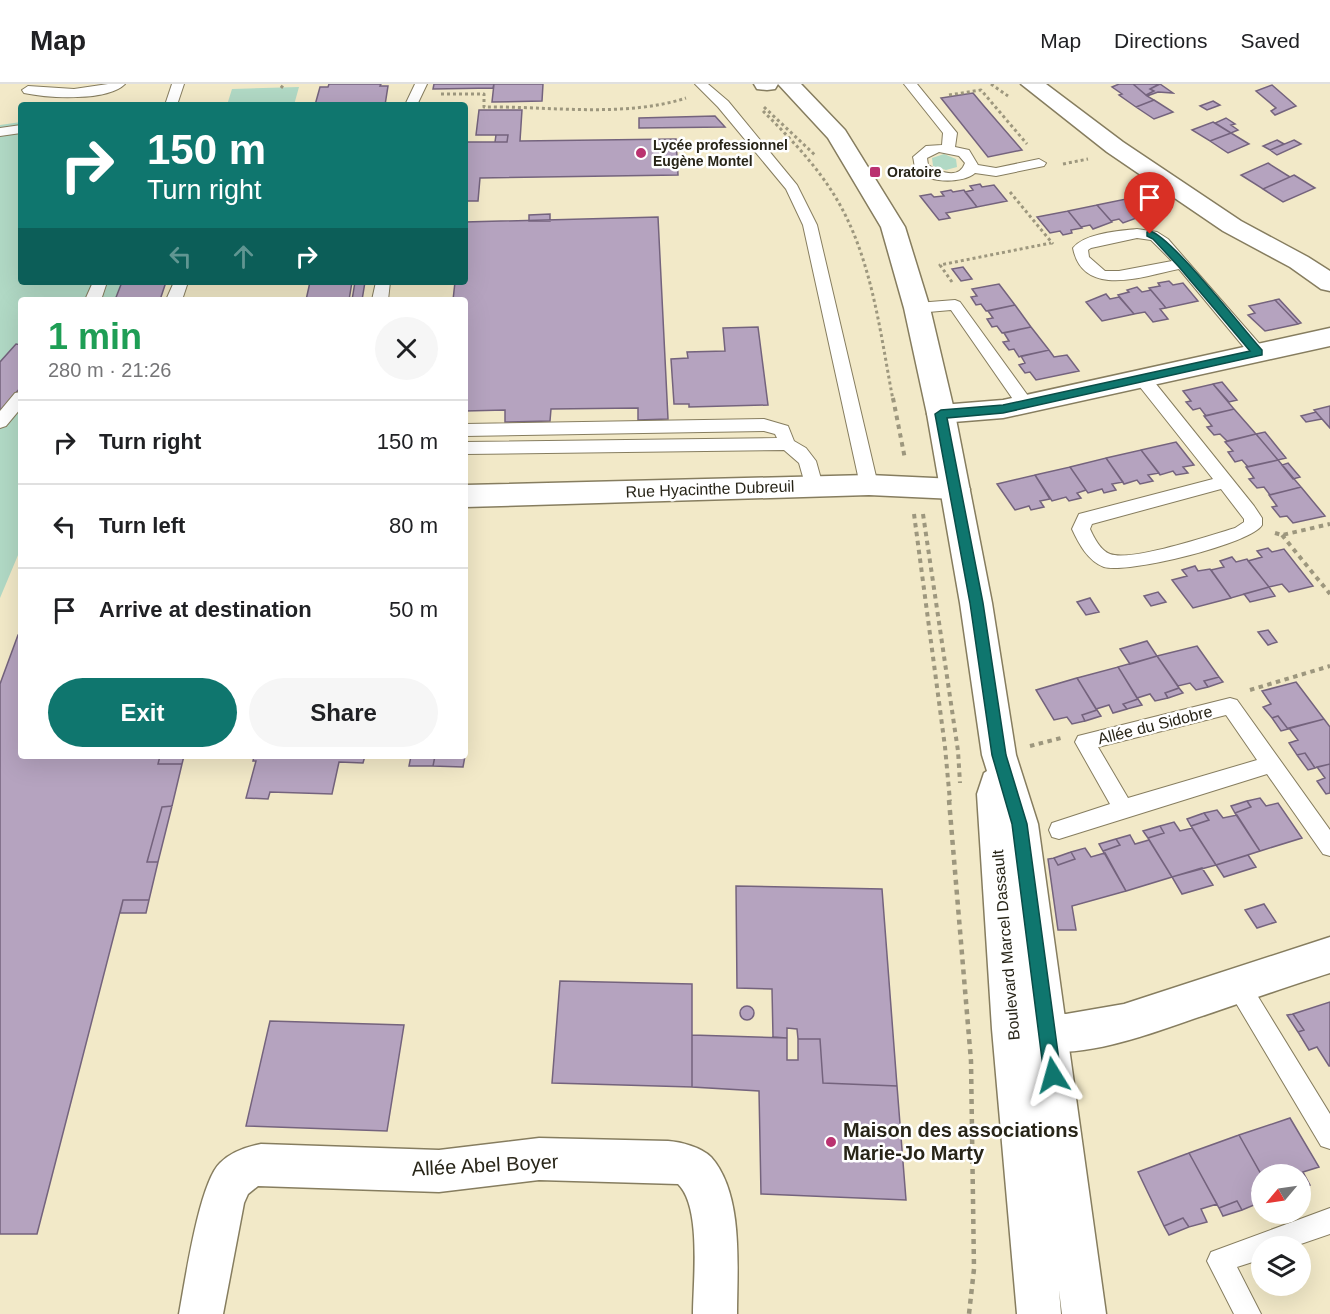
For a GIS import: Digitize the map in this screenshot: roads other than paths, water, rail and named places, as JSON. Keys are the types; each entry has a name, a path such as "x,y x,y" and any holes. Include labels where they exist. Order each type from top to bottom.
{"street":[{"name":"Boulevard Marcel Dassault","path":"789,84 837,135 893,227 917,308 941,414 976,603 999,755 1020,824 1039,1314"},
{"path":"1011,84 1115,147 1232,226 1299,262 1330,283"},
{"path":"1032,84 1115,147"},
{"name":"Boulevard Marcel Dassault","path":"765,92 850,159"},
{"path":"1232,226 1287,273 1330,302"},
{"path":"941,414 1003,409 1330,337"},
{"name":"Rue Hyacinthe Dubreuil","path":"468,496 869,485 955,489"},
{"path":"1029,1030 1074,1032 1124,1023 1330,955"},
{"name":"Boulevard Marcel Dassault","path":"1029,1030 1084,1314"},
{"name":"Allée Abel Boyer","path":"201,1314 223,1200 233,1179 245,1169 261,1165 290,1165 439,1171 539,1160 664,1161 676,1162 695,1171 706,1189 713,1216 715,1314"}],"lane":[{"path":"28,90 76,93 107,89 119,84"},
{"path":"172,102 178,84"},
{"path":"910,84 950,133 948,148"},
{"path":"705,88 792,188 810,225 869,485"},
{"path":"0,132 18,129"},
{"path":"948,148 964,153 972,163 971,168 968,172 953,177 935,175 922,167 920,157 930,149 948,148"},
{"path":"971,168 996,172 1039,164"},
{"path":"1182,264 1119,276 1102,276 1082,258 1080,248 1091,242 1137,233 1157,237 1182,264 1258,353"},
{"path":"917,308 955,305 1025,404"},
{"path":"1142,378 1248,510 1253,518 1253,525 1241,533 1118,563 1101,557 1085,538 1081,529 1085,519 1092,515 1224,482"},
{"path":"0,422 18,401"},
{"path":"468,430 764,424 782,430 787,444"},
{"path":"468,448 787,444 796,449 811,465 813,487"},
{"name":"Allée du Sidobre","path":"1123,809 1085,742 1230,706 1330,847"},
{"path":"1059,830 1271,764"},
{"path":"1238,985 1330,1137"},
{"path":"1248,1314 1220,1261 1330,1221"}],"place":[{"name":"Lycée professionnel Eugène Montel","path":"641,153"},
{"name":"Oratoire","path":"875,172"},
{"name":"Maison des associations Marie-Jo Marty","path":"831,1142"}]}
